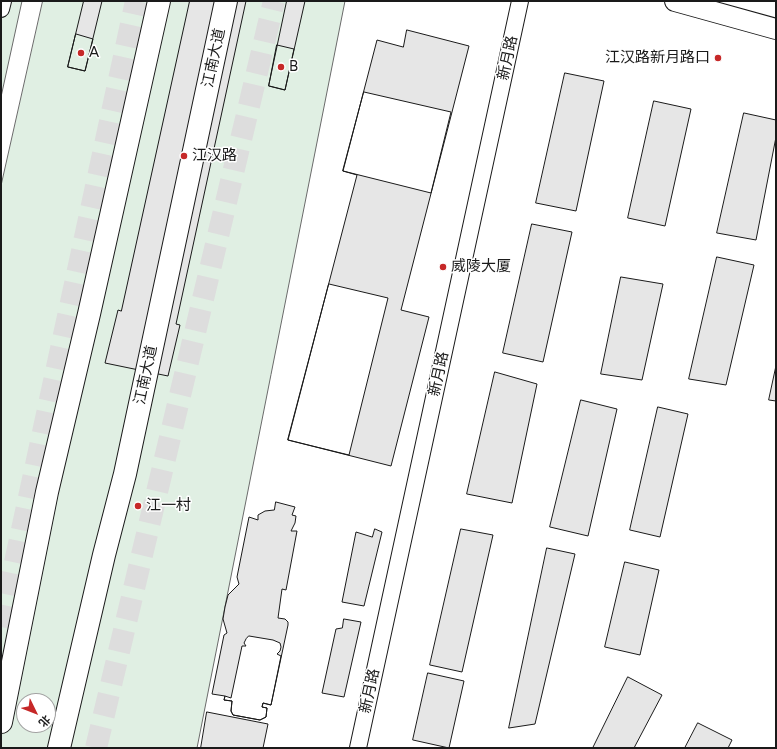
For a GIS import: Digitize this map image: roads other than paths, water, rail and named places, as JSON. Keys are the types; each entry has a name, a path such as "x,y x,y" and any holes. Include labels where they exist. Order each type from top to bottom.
{"main road":[{"path":"1,722 47,492 91,306 159,1"},
{"name":"江南大道","path":"59,748 102,563 125,474 226,1"}],"street":[{"path":"1,9 3,1"},
{"name":"新月路","path":"358,748 520,1"},
{"path":"675,1 776,29"}],"tunnel":[{"path":"1,627 136,1"},
{"path":"96,748 274,1"}],"place":[{"name":"A","path":"81,53"},
{"name":"江汉路新月路口","path":"718,58"},
{"name":"B","path":"281,67"},
{"name":"江汉路","path":"184,156"},
{"name":"威陵大厦","path":"443,267"},
{"name":"江一村","path":"138,506"}]}
